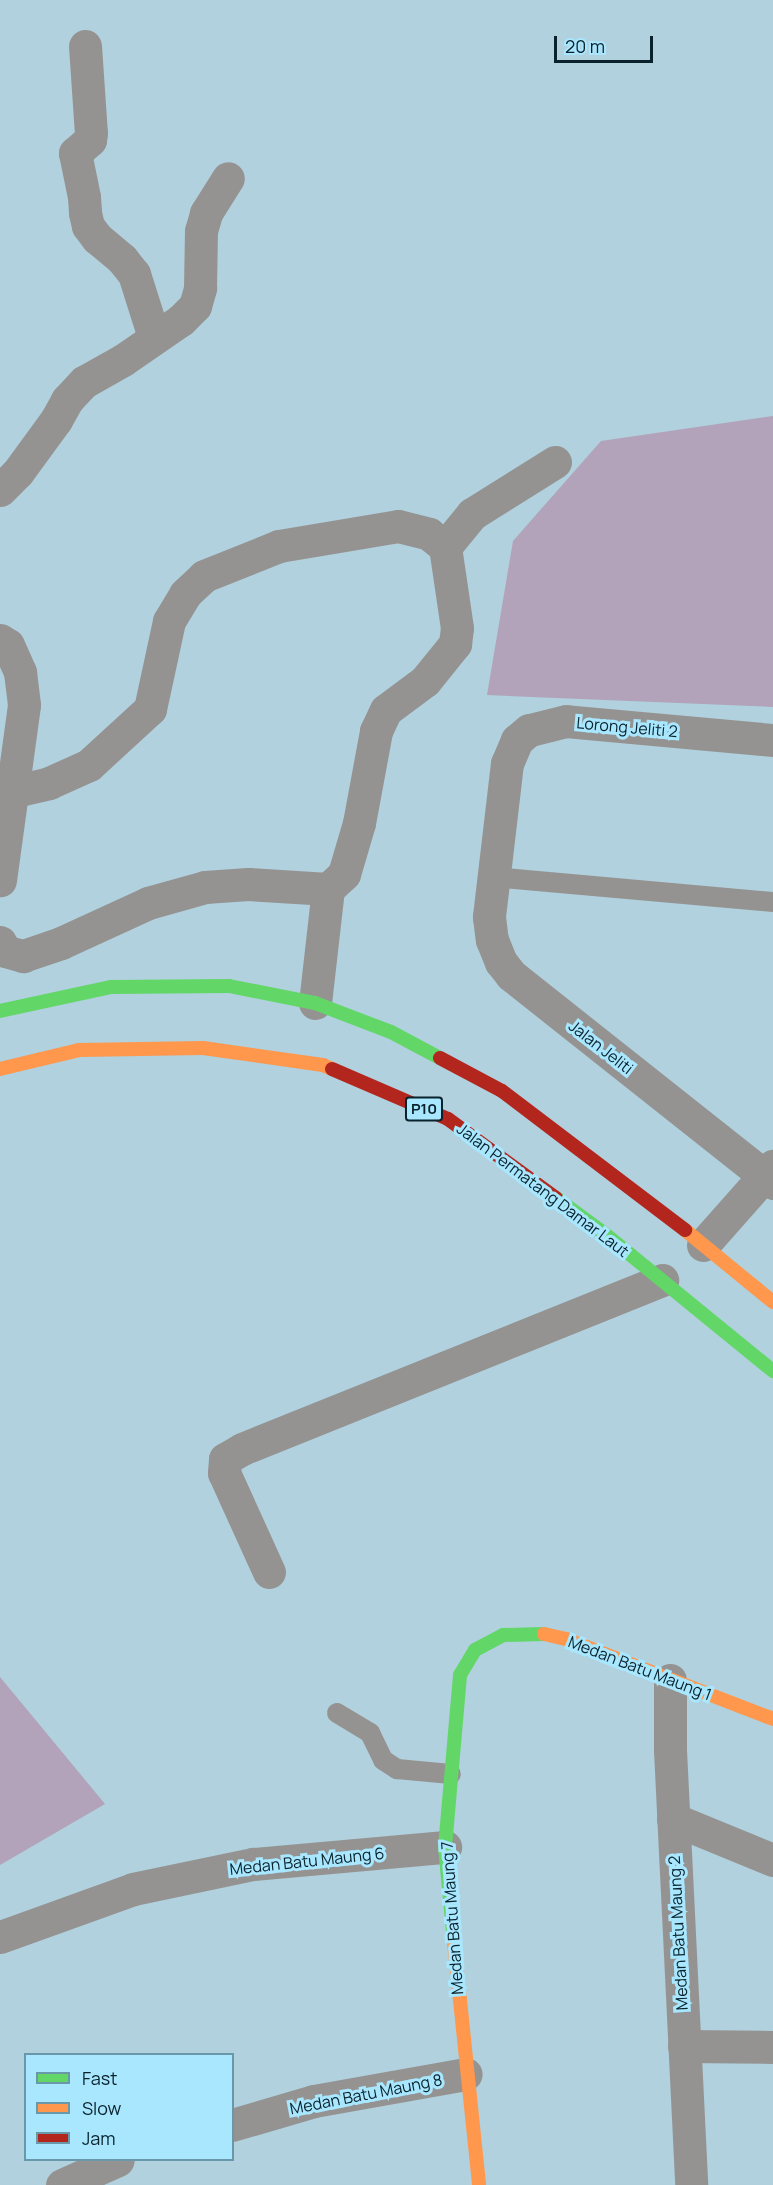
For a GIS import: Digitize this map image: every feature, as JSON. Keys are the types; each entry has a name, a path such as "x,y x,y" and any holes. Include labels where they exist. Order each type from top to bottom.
{"main road":[{"path":"0,1011 111,987 229,986 315,1003 391,1032 502,1092 650,1201 773,1302"},
{"name":"Jalan Permatang Damar Laut","path":"0,1069 79,1050 203,1048 322,1065 448,1119 605,1234 773,1371"},
{"name":"Medan Batu Maung 1","path":"502,1635 538,1633 566,1638 773,1719"},
{"name":"Medan Batu Maung 7","path":"479,2185 466,2074 445,1847 460,1675 475,1650 502,1635"}],"street":[{"path":"86,46 91,133 90,140 75,153 83,187 88,226 97,238 122,259 134,274 154,337"},
{"path":"0,490 18,472 56,420 67,400 84,382 123,360 181,320 195,306 200,288 201,231 206,213 228,178"},
{"path":"445,547 472,514 555,462"},
{"path":"11,792 49,783 89,765 150,709 169,621 185,594 204,576 279,546 398,526 429,534 445,547 457,628 455,644 425,681 386,710 376,731 359,823 344,874 328,889 315,1003"},
{"path":"0,640 8,645 20,672 24,705 0,880"},
{"name":"Lorong Jeliti 2","path":"493,877 507,762 517,740 529,730 566,721 773,740"},
{"name":"Jalan Jeliti","path":"493,877 489,917 492,940 501,962 511,975 770,1175"},
{"path":"0,942 5,951 22,956 61,943 148,903 205,887 248,884 328,889"},
{"path":"703,1245 770,1175"},
{"path":"269,1572 224,1473 225,1460 242,1449 662,1280"},
{"name":"Medan Batu Maung 2","path":"670,1680 673,1820 691,2185"},
{"path":"673,1820 773,1860"},
{"name":"Medan Batu Maung 6","path":"0,1937 133,1889 253,1864 445,1847"},
{"path":"684,2046 773,2048"},
{"name":"Medan Batu Maung 8","path":"234,2124 314,2101 466,2074"},
{"path":"62,2185 116,2161"}],"lane":[{"path":"493,877 773,902"},
{"path":"338,1713 370,1733 383,1760 397,1768 451,1774"}],"shaded area":[{"path":"773,416 773,707 487,695 513,541 601,441"},
{"path":"0,1677 105,1804 0,1865"}],"traffic: fast":[{"path":"0,1011 111,987 229,986 315,1003 391,1032 440,1058"},
{"path":"556,1198 605,1234 773,1371"},
{"path":"454,1942 445,1847 460,1675 475,1650 503,1635 544,1634"}],"traffic: slow":[{"path":"0,1069 79,1050 203,1048 323,1065 332,1069"},
{"path":"685,1230 773,1302"},
{"path":"544,1634 566,1639 773,1719"},
{"path":"454,1942 479,2185"}],"traffic: jam":[{"path":"440,1058 502,1091 685,1230"},
{"path":"332,1069 448,1119 556,1198"}]}
